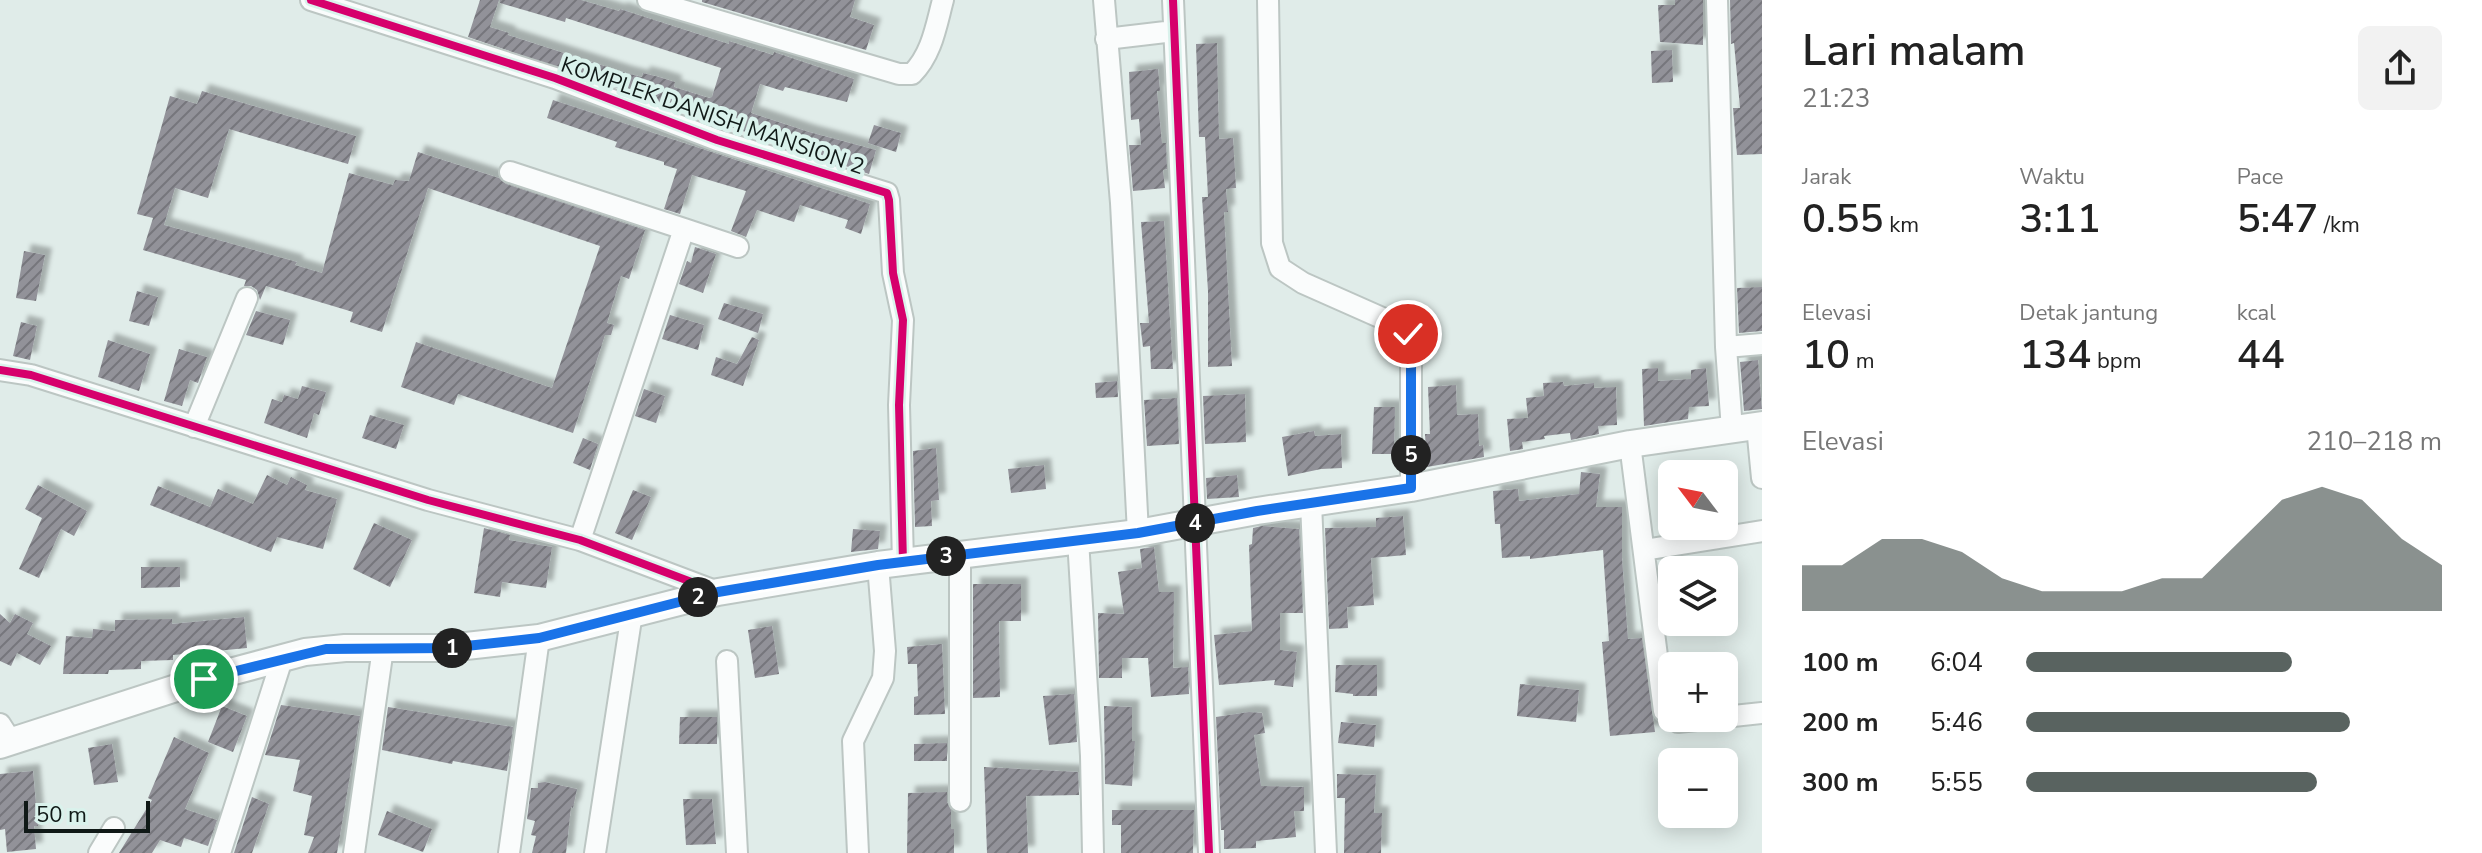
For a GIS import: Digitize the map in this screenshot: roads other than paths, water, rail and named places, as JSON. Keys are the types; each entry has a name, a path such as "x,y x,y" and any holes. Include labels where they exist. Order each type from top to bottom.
{"main road":[{"path":"4,737 204,679 326,649 448,648 539,638 718,592 960,554 1138,533 1411,488 1630,444 1750,427"}],"street":[{"name":"KOMPLEK DANISH MANSION 2","path":"311,0 555,78 717,140 887,193 893,273 903,320 891,564"},
{"path":"648,0 899,74 912,74 929,51 943,0"},
{"path":"1104,0 1121,203 1138,533"},
{"path":"1173,0 1209,853"},
{"path":"1268,0 1272,243 1280,268 1303,283 1400,326 1408,334 1411,345 1411,488"},
{"path":"1717,0 1726,347 1762,478"},
{"path":"1106,39 1174,31"},
{"path":"510,172 738,247"},
{"path":"580,540 684,229"},
{"path":"194,427 247,298"},
{"path":"1726,347 1762,344"},
{"path":"0,370 31,375 428,500 580,540 718,592"},
{"path":"1630,444 1658,663"},
{"path":"1311,503 1326,853"},
{"path":"1644,550 1762,531"},
{"path":"1078,539 1091,756 1093,853"},
{"path":"960,554 960,801"},
{"path":"858,853 853,741 883,678 891,564"},
{"path":"595,853 632,613"},
{"path":"509,853 539,638"},
{"path":"354,853 383,648"},
{"path":"220,853 282,659"},
{"path":"727,661 737,853"},
{"path":"1738,716 1762,713"},
{"path":"99,853 114,828"}]}
